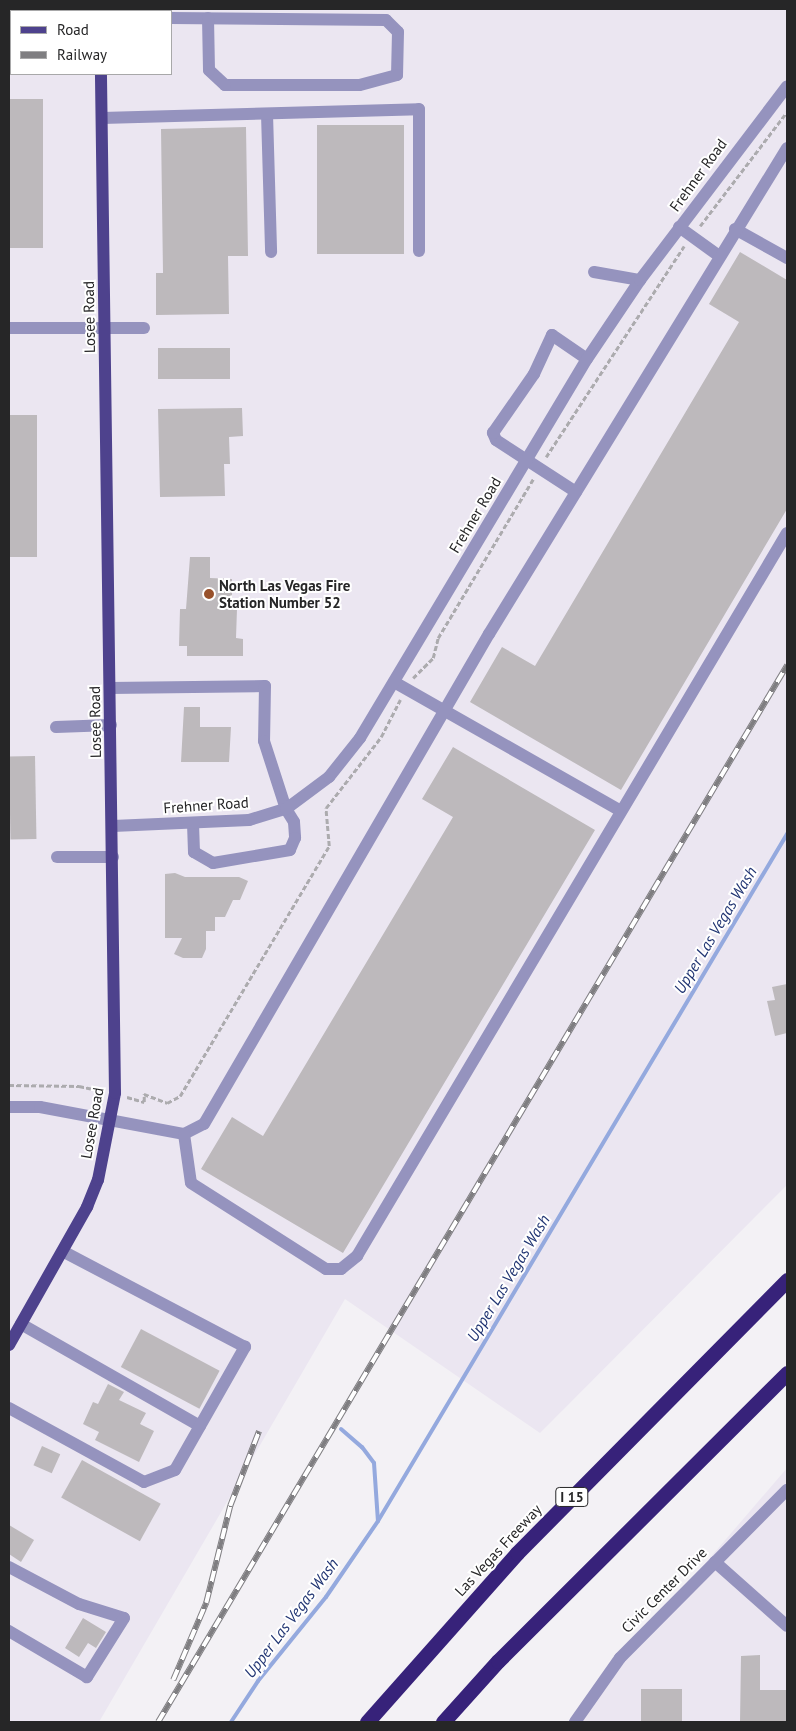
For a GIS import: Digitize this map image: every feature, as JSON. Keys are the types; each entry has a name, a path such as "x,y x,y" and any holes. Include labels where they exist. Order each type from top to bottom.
{"highway":[{"name":"Las Vegas Freeway","path":"367,1722 517,1553 787,1280"},
{"path":"443,1722 498,1661 787,1373"}],"main road":[{"name":"Losee Road","path":"9,1345 64,1252 98,1180 112,1120 116,1078 101,75"}],"street":[{"path":"172,18 208,18 386,20 398,32 397,75 359,85 225,85 209,70 208,18"},
{"name":"Frehner Road","path":"112,826 193,825 249,820 286,809 315,790 343,762 394,682 587,359 640,280 787,86"},
{"path":"102,118 419,109 419,250"},
{"path":"267,114 271,252"},
{"path":"9,1107 40,1107 184,1134 204,1124 576,492 735,229 787,148"},
{"path":"680,227 719,256"},
{"path":"735,229 787,258"},
{"path":"594,272 640,280"},
{"path":"9,328 105,326 144,328"},
{"path":"576,492 496,440 493,433 534,374 552,335 587,359"},
{"path":"184,1134 191,1183 326,1269 342,1269 357,1256 787,533"},
{"path":"394,682 621,811"},
{"path":"110,688 265,686 264,741 286,809 294,822 295,838 290,850 230,862 213,863 200,859 194,852 193,825"},
{"path":"56,727 111,725"},
{"path":"57,857 113,857"},
{"path":"9,1408 144,1482 175,1470 245,1347 64,1252"},
{"path":"21,1324 200,1426"},
{"name":"Civic Center Drive","path":"575,1722 620,1658 787,1490"},
{"path":"716,1562 787,1626"},
{"path":"9,1567 80,1604 124,1618 87,1677 9,1631"}],"shaded area":[{"path":"132,9 787,9 787,1185 540,1433 345,1299 99,1722 9,1722 9,39 10,75 172,75 172,10"},
{"path":"787,1468 787,1722 569,1722"}],"building":[{"path":"9,99 43,99 43,248 9,248"},
{"path":"317,125 404,125 404,254 317,254"},
{"path":"246,127 248,256 228,256 229,314 156,315 156,273 163,273 161,129"},
{"path":"740,252 787,280 787,509 621,790 470,702 502,647 535,666 739,322 709,304"},
{"path":"158,348 230,348 230,379 158,379"},
{"path":"242,408 243,436 229,437 230,464 224,464 225,496 160,497 158,409"},
{"path":"9,415 37,415 37,557 9,557"},
{"name":"North Las Vegas Fire Station Number 52","path":"190,557 210,557 210,578 232,579 232,609 237,609 236,638 243,639 243,656 187,656 187,646 179,646 180,609 186,609"},
{"path":"184,707 200,707 200,727 231,727 229,762 181,762"},
{"path":"453,747 595,830 343,1253 201,1169 232,1117 263,1136 453,817 422,799"},
{"path":"9,756 35,756 36,839 10,839"},
{"path":"175,873 185,877 239,877 248,881 240,900 233,900 225,917 215,917 215,931 206,931 206,949 202,958 183,958 174,954 182,938 165,938 165,874"},
{"path":"787,984 787,1033 775,1036 767,1001 775,1000 772,987"},
{"path":"141,1329 220,1371 199,1409 121,1367"},
{"path":"108,1384 124,1392 119,1400 146,1413 140,1424 154,1431 139,1462 95,1440 99,1432 83,1424 93,1402 98,1404"},
{"path":"42,1446 60,1454 52,1473 33,1465"},
{"path":"82,1460 161,1504 140,1541 61,1498"},
{"path":"9,1525 34,1540 21,1562 9,1554"},
{"path":"83,1618 106,1632 96,1648 88,1643 79,1657 65,1648"},
{"path":"760,1655 760,1690 787,1690 787,1722 740,1722 741,1656"},
{"path":"641,1689 682,1689 682,1722 641,1722"}],"waterway":[{"name":"Upper Las Vegas Wash","path":"231,1722 258,1681 326,1597 378,1521 787,834"},
{"path":"341,1429 362,1447 374,1463 378,1521"}],"railway":[{"path":"158,1722 787,665"},
{"path":"173,1680 206,1603 230,1506 259,1431"}],"place":[{"name":"North Las Vegas Fire Station Number 52","path":"209,594"}]}
